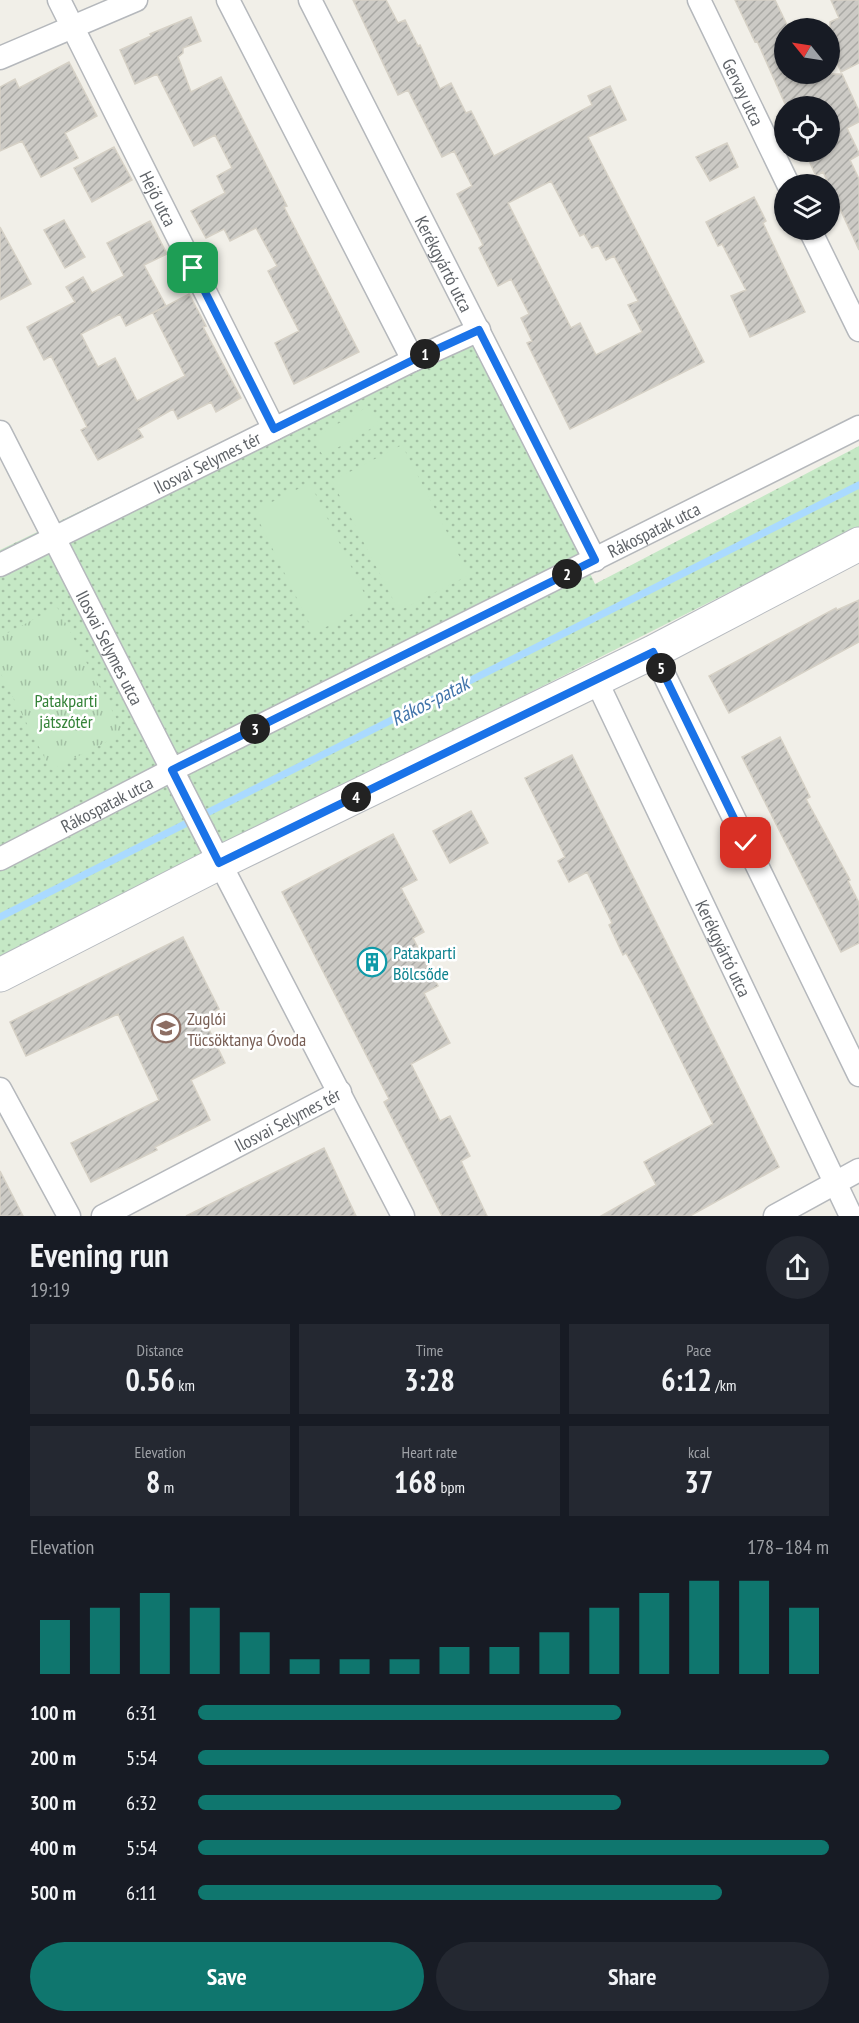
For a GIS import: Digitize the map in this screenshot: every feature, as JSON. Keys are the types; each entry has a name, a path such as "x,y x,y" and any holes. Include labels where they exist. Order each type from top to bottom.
{"street":[{"name":"Hejő utca","path":"59,0 274,429"},
{"path":"0,58 136,0"},
{"path":"228,0 413,360"},
{"name":"Kerékgyártó utca","path":"310,0 595,560"},
{"name":"Gervay utca","path":"699,0 783,174"},
{"path":"815,240 859,330"},
{"name":"Ilosvai Selymes tér","path":"0,565 413,360 479,330"},
{"name":"Rákospatak utca","path":"0,860 176,778 595,560 859,427"},
{"name":"Ilosvai Selymes utca","path":"0,432 215,854"},
{"path":"0,975 215,854 596,680 859,544"},
{"path":"653,652 859,1075"},
{"name":"Kerékgyártó utca","path":"596,680 851,1216"},
{"name":"Ilosvai Selymes tér","path":"103,1216 340,1092 215,854"},
{"path":"0,1089 69,1216"},
{"path":"340,1092 403,1216"},
{"path":"776,1216 859,1170"}],"green space":[{"path":"473,321 595,584 859,446 859,527 0,959 0,550"},
{"path":"369,406 379,424 323,456 313,438"},
{"path":"402,445 469,575 399,611 332,481"},
{"path":"310,483 370,605 314,633 254,511"},
{"name":"Patakparti játszótér","path":"57,607 124,733 51,770 0,672 0,637"}],"building":[{"path":"353,0 386,0 398,23 405,20 418,46 420,45 440,89 451,83 466,113 471,111 494,156 592,105 588,96 610,86 626,120 588,137 704,362 570,429 527,343 532,341 521,318 529,314 511,279 498,286 479,248 483,245 457,194 472,186 454,151 442,157 408,90 398,95","holes":["551,181 580,236 584,234 592,248 598,245 606,260 614,256 638,301 628,305 642,332 596,355 580,323 571,328 508,203"]},
{"path":"735,0 775,0 784,18 774,18 774,79 757,41 755,42"},
{"path":"831,0 859,0 859,63 841,72 840,18"},
{"path":"191,17 201,41 183,48 183,53 178,57 191,92 221,77 287,206 284,207 359,352 294,384 275,343 299,331 268,271 277,266 256,228 230,241 224,229 206,238 191,211 225,193 217,176 232,168 215,135 194,146 157,74 135,84 120,50 151,36 150,34"},
{"path":"69,62 97,116 65,133 78,158 41,177 22,141 0,151 0,87 15,79 19,88"},
{"path":"840,74 842,74 859,111 859,122 847,128 859,153 850,160 859,179 859,250 840,209 840,174 824,174 823,172 815,174 810,162 840,162 840,96 782,96 776,84 840,84"},
{"path":"727,143 738,167 710,181 696,157"},
{"path":"114,147 132,180 92,202 74,168"},
{"path":"754,197 766,221 763,223 805,312 750,337 731,296 746,290 722,244 718,246 706,222"},
{"path":"64,220 85,257 65,268 44,230"},
{"path":"150,221 167,254 144,265 166,306 126,326 120,314 81,334 98,367 115,358 137,401 185,376 153,313 189,294 206,326 203,327 241,398 216,412 211,402 178,419 173,409 138,429 143,437 98,460 81,430 87,427 51,356 44,360 27,327 75,302 66,287 83,277 92,293 124,276 107,243"},
{"path":"0,227 31,284 0,300"},
{"path":"859,600 859,642 729,713 709,676 836,608 837,610"},
{"path":"780,737 810,797 806,799 850,880 848,881 859,903 859,943 841,952 742,757"},
{"path":"572,755 779,1167 690,1216 601,1216 656,1185 644,1162 713,1124 644,986 626,953 623,955 609,925 612,923 587,872 569,882 558,861 565,857 525,778"},
{"path":"471,811 488,843 450,863 433,831"},
{"name":"Patakparti Bölcsőde","path":"393,834 417,880 401,888 424,932 413,938 438,986 424,993 450,1043 411,1064 440,1121 450,1116 470,1156 461,1161 487,1216 442,1216 384,1102 389,1099 282,892"},
{"name":"Zuglói Tücsöktanya Óvoda","path":"183,937 219,1009 203,1017 225,1063 191,1080 210,1120 155,1147 157,1150 91,1182 71,1143 159,1100 118,1014 26,1056 10,1022"},
{"path":"324,1148 356,1216 186,1216 294,1163"},
{"path":"0,1171 23,1216 0,1216"}],"waterway":[{"name":"Rákos-patak","path":"0,917 859,485"}],"place":[{"name":"Patakparti Bölcsőde","path":"372,962"},
{"name":"Zuglói Tücsöktanya Óvoda","path":"166,1028"}],"route":[{"path":"193,268 274,429 479,330 595,560 172,770 219,863 653,652 746,843"}]}
